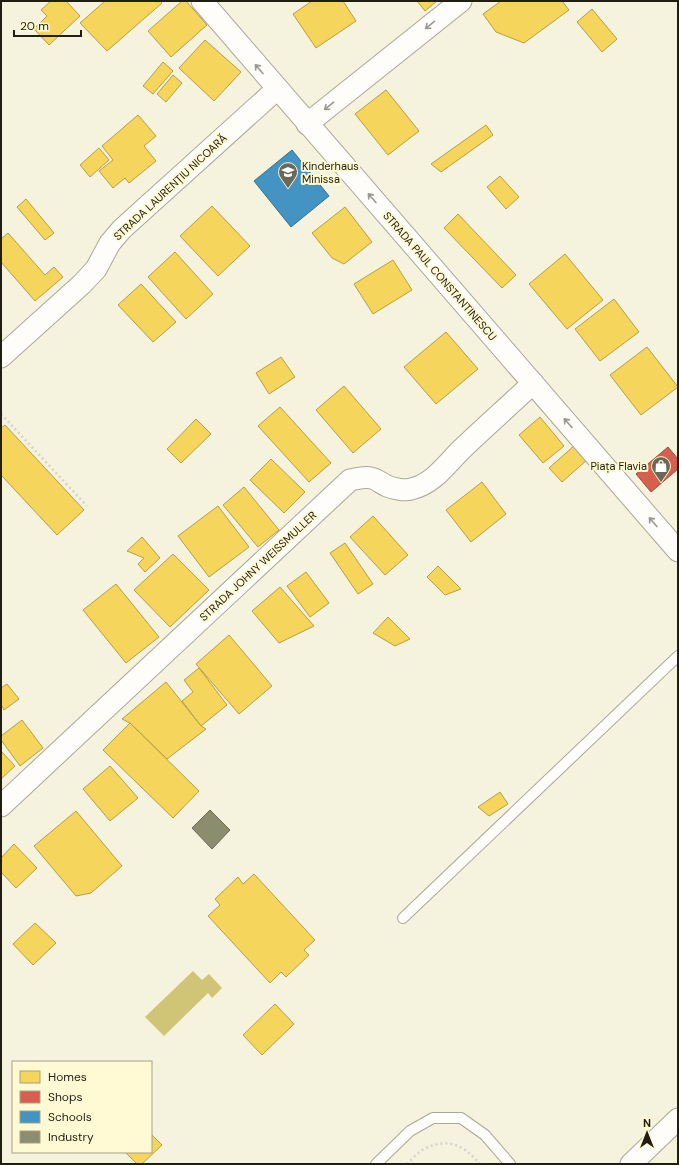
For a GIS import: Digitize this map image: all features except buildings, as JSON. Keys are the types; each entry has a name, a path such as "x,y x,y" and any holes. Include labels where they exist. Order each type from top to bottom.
{"street":[{"name":"STRADA PAUL CONSTANTINESCU","path":"202,1 678,551"},
{"path":"307,124 461,1"},
{"name":"STRADA LAURENȚIU NICOARĂ","path":"1,357 82,284 96,269 110,244 122,229 277,89"},
{"name":"STRADA JOHNY WEISSMULLER","path":"1,806 350,480 371,478 387,487 410,490 424,485 533,383"},
{"path":"631,1164 678,1119"}],"lane":[{"path":"403,918 678,656"},
{"path":"376,1164 410,1131 433,1118 461,1118 485,1135 510,1164"}],"path":[{"path":"1,414 87,506"},
{"path":"407,1164 423,1150 436,1145 448,1144 459,1145 469,1152 480,1164"}],"shaded area":[{"path":"193,971 202,980 209,974 222,988 212,998 208,993 164,1036 145,1017"}],"place":[{"name":"Kinderhaus Minissa","path":"288,189"},
{"name":"Piața Flavia","path":"661,483"}]}
